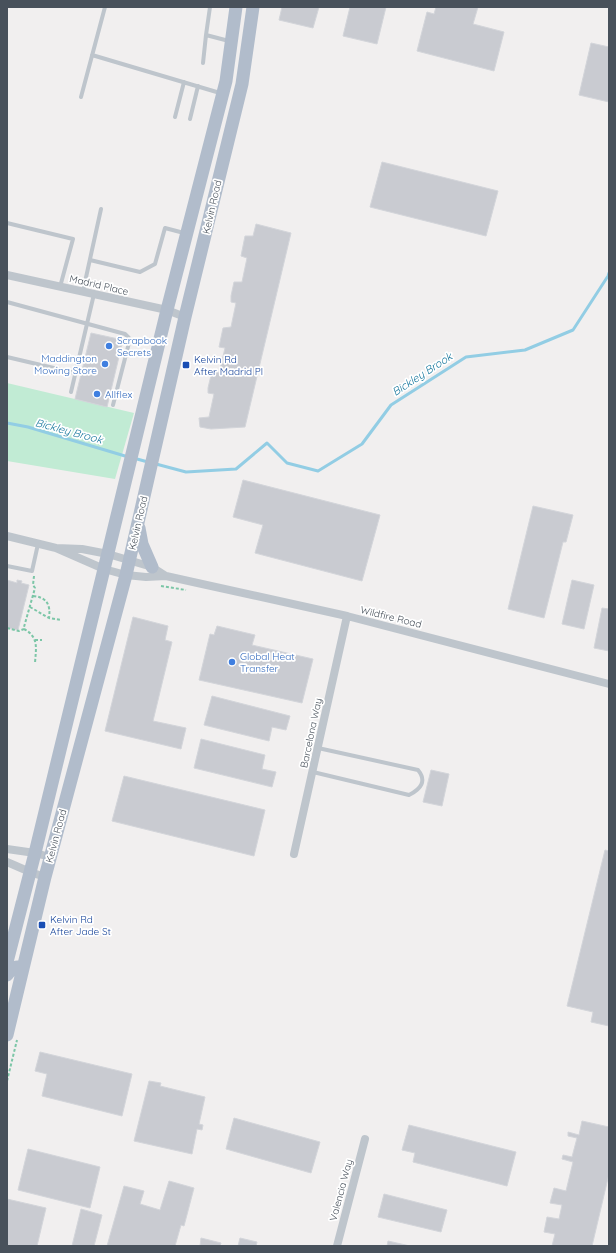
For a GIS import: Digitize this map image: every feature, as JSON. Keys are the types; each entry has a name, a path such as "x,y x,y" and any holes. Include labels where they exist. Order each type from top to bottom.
{"main road":[{"name":"Kelvin Road","path":"7,962 108,554 166,310 223,94 236,7"},
{"name":"Kelvin Road","path":"7,1035 45,876 126,576 185,317 242,84 253,7"},
{"path":"201,178 218,182"},
{"path":"138,520 142,544 152,567"},
{"path":"7,975 15,966 23,967"}],"street":[{"name":"Madrid Place","path":"7,277 166,310 185,317"},
{"name":"Wildfire Road","path":"7,536 56,548 82,549 108,554 152,567 166,576"},
{"name":"Wildfire Road","path":"56,548 104,569 126,576 166,576 347,616 609,684"},
{"name":"Barcelona Way","path":"294,854 347,616"},
{"path":"7,849 50,857"},
{"path":"7,862 30,872 45,876"},
{"name":"Valencia Way","path":"337,1246 365,1139"}],"lane":[{"path":"81,97 105,7"},
{"path":"203,63 210,7"},
{"path":"206,35 231,42"},
{"path":"92,55 223,94"},
{"path":"175,117 184,82"},
{"path":"190,119 198,86"},
{"path":"83,292 101,209"},
{"path":"7,223 72,239 60,287"},
{"path":"90,260 140,272 155,264 165,228 187,234"},
{"path":"71,392 94,294"},
{"path":"7,302 125,334 130,339 113,405"},
{"path":"7,357 76,373"},
{"path":"7,566 32,571 38,544"},
{"path":"313,772 409,795 417,791 422,783 422,775 418,770 318,748"}],"path":[{"path":"24,629 35,588 33,584 35,577 32,571"},
{"path":"33,596 40,596 46,602 49,618"},
{"path":"30,608 49,618 61,620"},
{"path":"7,628 19,631 24,629"},
{"path":"24,629 32,634 35,640 35,663"},
{"path":"35,640 42,640"}],"green space":[{"path":"7,383 134,413 115,479 7,461"}],"building":[{"path":"282,7 319,7 313,28 279,20"},
{"path":"350,7 386,7 377,44 343,36"},
{"path":"436,7 478,7 473,24 504,32 494,71 417,51 427,12 434,14"},
{"path":"591,43 609,47 609,102 579,95"},
{"path":"382,162 498,191 486,236 370,207"},
{"path":"256,224 291,233 245,427 211,429 200,427 199,418 209,417 214,394 208,393 208,388 212,371 219,373 225,348 219,347 223,328 231,327 236,303 231,302 234,282 242,282 247,258 241,256 245,236 253,236"},
{"path":"91,333 123,340 107,407 75,399"},
{"path":"243,480 380,515 362,581 255,553 263,525 233,517"},
{"path":"533,506 573,515 566,542 563,542 544,618 508,609"},
{"path":"7,580 17,583 17,580 22,581 21,583 29,585 18,630 7,628"},
{"path":"572,580 594,585 584,629 562,624"},
{"path":"602,608 609,609 609,651 594,648"},
{"path":"133,617 168,626 165,640 172,642 153,721 186,728 181,749 105,731"},
{"path":"217,626 255,635 252,645 313,659 302,703 199,680 210,634 214,635"},
{"path":"212,696 290,716 286,730 272,727 269,741 204,725"},
{"path":"201,739 265,755 262,769 276,772 272,787 194,768"},
{"path":"431,770 449,774 442,806 423,802"},
{"path":"124,776 265,810 254,856 112,821"},
{"path":"605,850 609,851 609,1026 591,1022 593,1012 567,1006"},
{"path":"40,1052 132,1074 122,1116 42,1096 47,1074 35,1071"},
{"path":"149,1081 161,1083 160,1086 205,1097 199,1124 203,1125 202,1130 197,1129 192,1154 134,1141"},
{"path":"234,1118 320,1142 311,1173 226,1149"},
{"path":"582,1121 609,1127 609,1174 592,1246 552,1246 555,1234 544,1232 547,1217 559,1219 562,1205 550,1203 554,1188 566,1191 573,1162 562,1159 563,1155 572,1157 577,1138 568,1136 568,1132 579,1135"},
{"path":"409,1125 516,1152 507,1186 413,1162 415,1153 402,1150"},
{"path":"28,1149 100,1167 90,1208 18,1190"},
{"path":"169,1181 194,1188 184,1226 181,1225 175,1246 107,1246 124,1186 144,1191 140,1204 160,1210"},
{"path":"384,1194 447,1210 441,1232 378,1217"},
{"path":"7,1199 46,1208 37,1246 7,1246"},
{"path":"81,1209 102,1215 94,1246 72,1246"},
{"path":"201,1238 221,1243 220,1246 200,1246"},
{"path":"240,1238 257,1242 256,1246 238,1246"},
{"path":"388,1241 410,1246 387,1246"}],"waterway":[{"name":"Bickley Brook","path":"156,464 186,472 236,469 267,443 287,463 318,471 362,444 391,405 466,357 525,350 573,330 609,273"},
{"name":"Bickley Brook","path":"7,423 28,427 125,456"},
{"name":"Bickley Brook","path":"137,459 148,462"}],"place":[{"name":"Scrapbook Secrets","path":"109,346"},
{"name":"Maddington Mowing Store","path":"105,364"},
{"name":"Kelvin Rd After Madrid Pl","path":"186,365"},
{"name":"Allflex","path":"97,394"},
{"name":"Global Heat Transfer","path":"232,662"},
{"name":"Kelvin Rd After Jade St","path":"42,925"}]}
